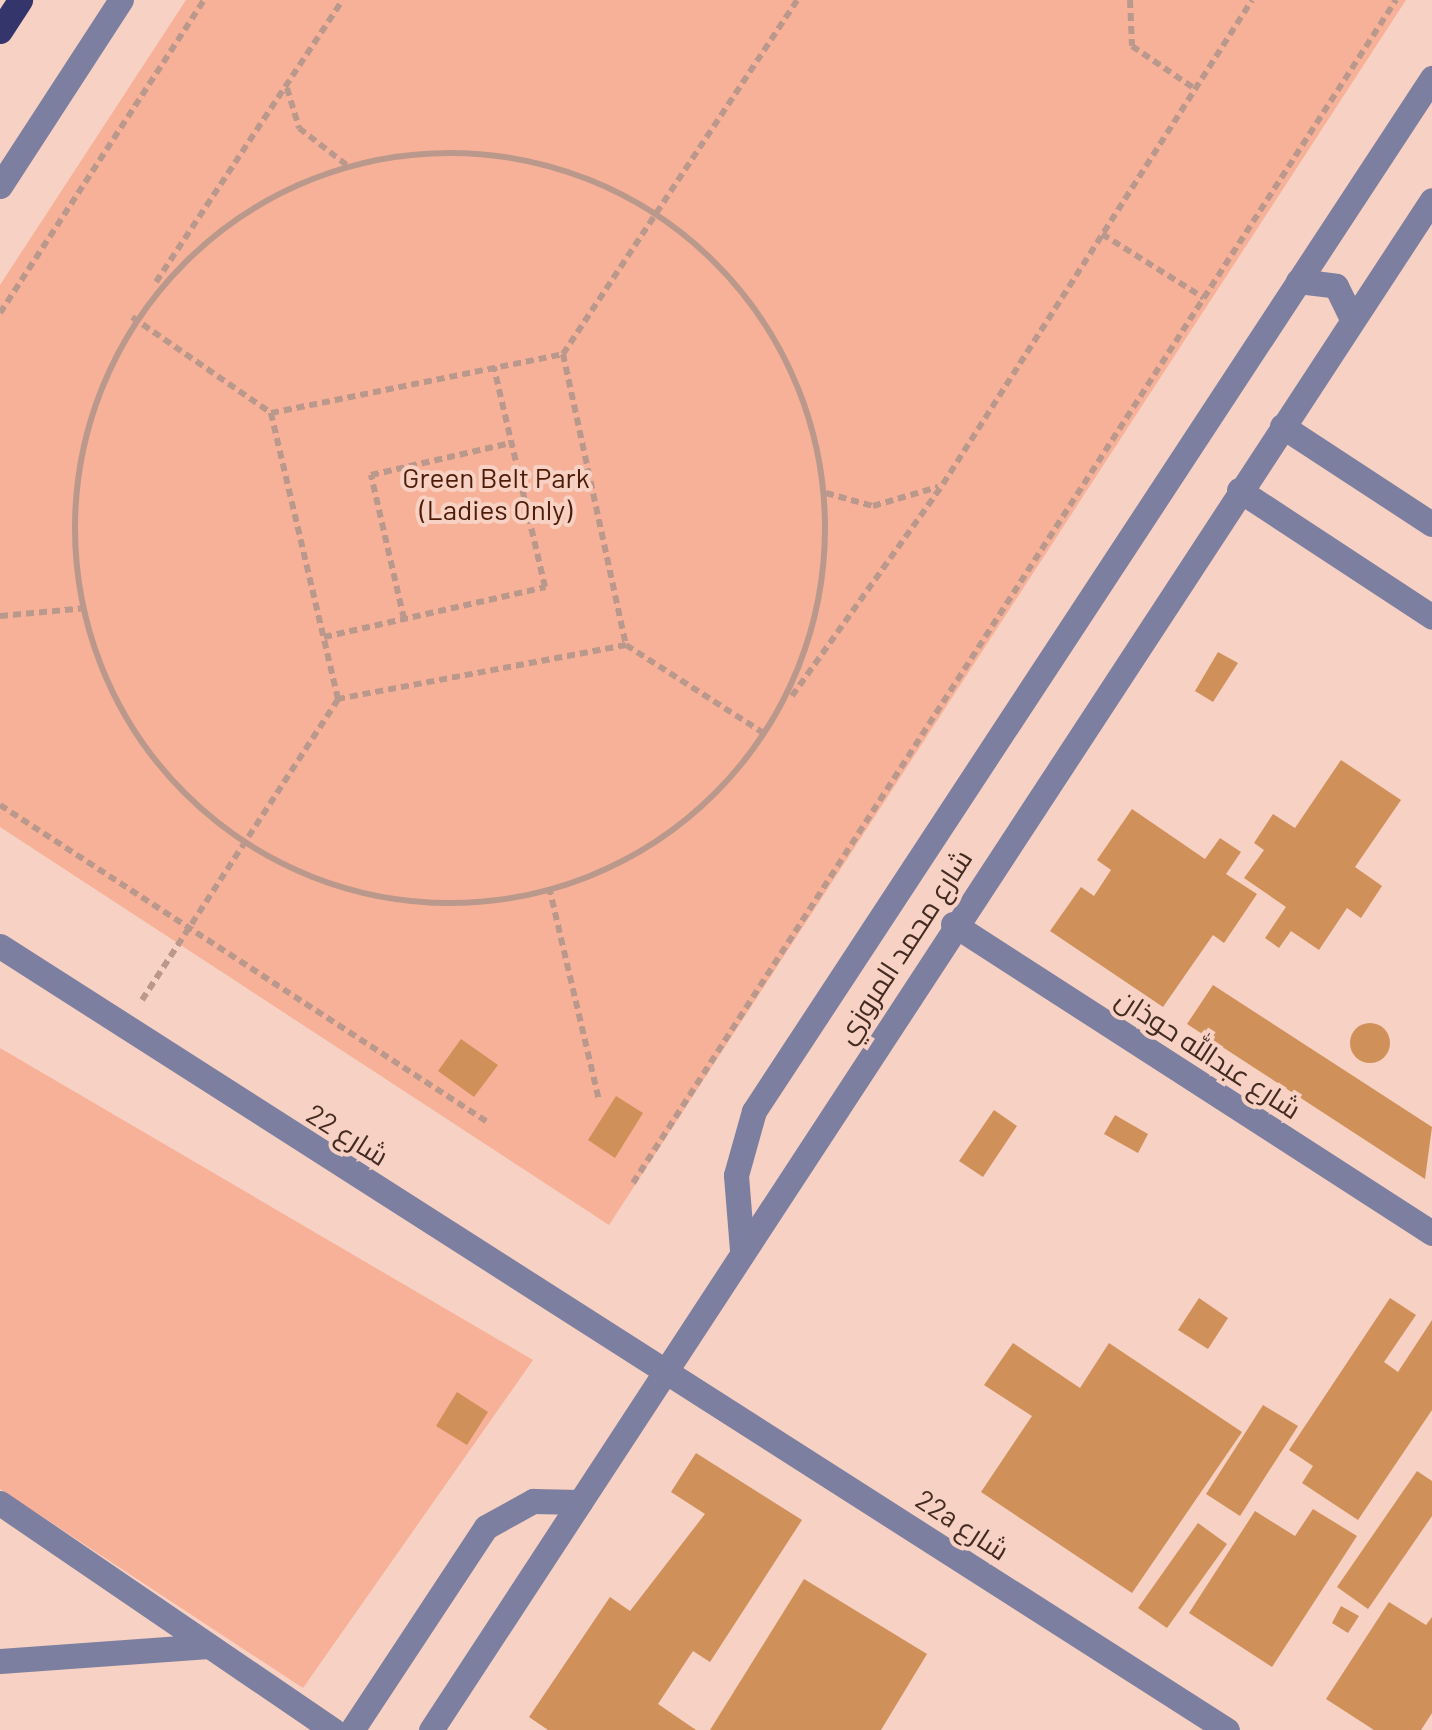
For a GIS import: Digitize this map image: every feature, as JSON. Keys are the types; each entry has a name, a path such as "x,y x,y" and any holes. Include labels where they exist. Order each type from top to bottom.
{"main road":[{"path":"0,31 20,0"}],"street":[{"path":"0,186 121,0"},
{"path":"742,1250 736,1175 754,1110 1432,78"},
{"name":"شارع محمد المروزي","path":"431,1730 953,924 1432,200"},
{"path":"1298,281 1336,286 1352,320"},
{"path":"1282,426 1432,524"},
{"path":"1239,490 1432,617"},
{"name":"شارع عبدالله حوذان","path":"953,924 1432,1234"},
{"name":"شارع 22","path":"0,946 123,1028 666,1368"},
{"name":"22a شارع","path":"666,1368 1227,1730"},
{"path":"352,1730 486,1527 533,1501 580,1502"},
{"path":"0,1504 333,1730"},
{"path":"0,1662 208,1646"}],"path":[{"path":"0,313 204,0"},
{"path":"344,0 132,318 106,372 82,469 87,608 126,717 195,809 240,848 343,886 422,900 549,887 671,832 763,737 943,484 1252,0"},
{"path":"272,412 563,354 796,0"},
{"path":"1130,0 1132,46 1195,90"},
{"path":"633,1182 1396,0"},
{"path":"287,88 298,128 349,166"},
{"path":"132,318 226,222 349,166 484,156 574,176 655,216 728,278 767,328 804,400 826,492 824,596 810,646 763,737"},
{"path":"1102,234 1204,298"},
{"path":"132,318 272,412 338,699"},
{"path":"563,354 626,645 763,737"},
{"path":"324,637 544,587 494,368"},
{"path":"404,619 370,475 512,443"},
{"path":"826,492 898,505 943,484"},
{"path":"0,616 87,608"},
{"path":"123,1028 338,699 626,645"},
{"path":"0,805 486,1121"},
{"path":"549,887 600,1100"}],"green space":[{"name":"Green Belt Park (Ladies Only)","path":"186,0 1406,0 609,1225 0,827 0,285"},
{"path":"0,1048 533,1360 303,1688 0,1489"}],"building":[{"path":"1218,652 1238,663 1213,702 1195,691"},
{"path":"1341,760 1401,800 1355,867 1382,886 1361,918 1347,908 1319,950 1291,931 1279,948 1265,938 1286,907 1244,878 1264,850 1254,843 1273,814 1295,828"},
{"path":"1132,809 1205,859 1220,838 1241,852 1226,874 1257,894 1224,943 1213,935 1163,1007 1050,931 1081,887 1094,896 1111,870 1097,860"},
{"path":"1213,985 1432,1127 1425,1179 1187,1024"},
{"path":"1370,1023 1384,1029 1390,1043 1384,1057 1370,1063 1356,1057 1350,1043 1356,1029"},
{"path":"461,1039 498,1065 474,1097 438,1071"},
{"path":"616,1096 643,1113 615,1158 588,1140"},
{"path":"994,1110 1017,1126 983,1177 959,1161"},
{"path":"1115,1115 1148,1134 1138,1153 1104,1134"},
{"path":"1199,1298 1228,1318 1208,1349 1178,1330"},
{"path":"1390,1298 1416,1315 1384,1362 1398,1372 1432,1320 1432,1410 1358,1520 1302,1483 1313,1466 1289,1450"},
{"path":"1013,1343 1080,1388 1109,1343 1242,1432 1132,1593 981,1492 1032,1416 984,1385"},
{"path":"457,1392 488,1412 467,1445 436,1426"},
{"path":"1263,1405 1298,1426 1240,1516 1206,1494"},
{"path":"696,1453 802,1520 710,1662 693,1651 658,1704 696,1730 548,1730 529,1717 610,1597 630,1611 705,1514 671,1492"},
{"path":"1417,1471 1432,1481 1432,1516 1368,1609 1337,1587"},
{"path":"1313,1509 1357,1536 1272,1667 1189,1613 1255,1511 1295,1536"},
{"path":"1198,1523 1227,1544 1167,1628 1138,1608"},
{"path":"804,1579 927,1654 881,1730 710,1730"},
{"path":"1389,1602 1426,1625 1432,1617 1432,1713 1421,1730 1374,1730 1326,1699"},
{"path":"1341,1606 1359,1616 1348,1633 1332,1623"}]}
